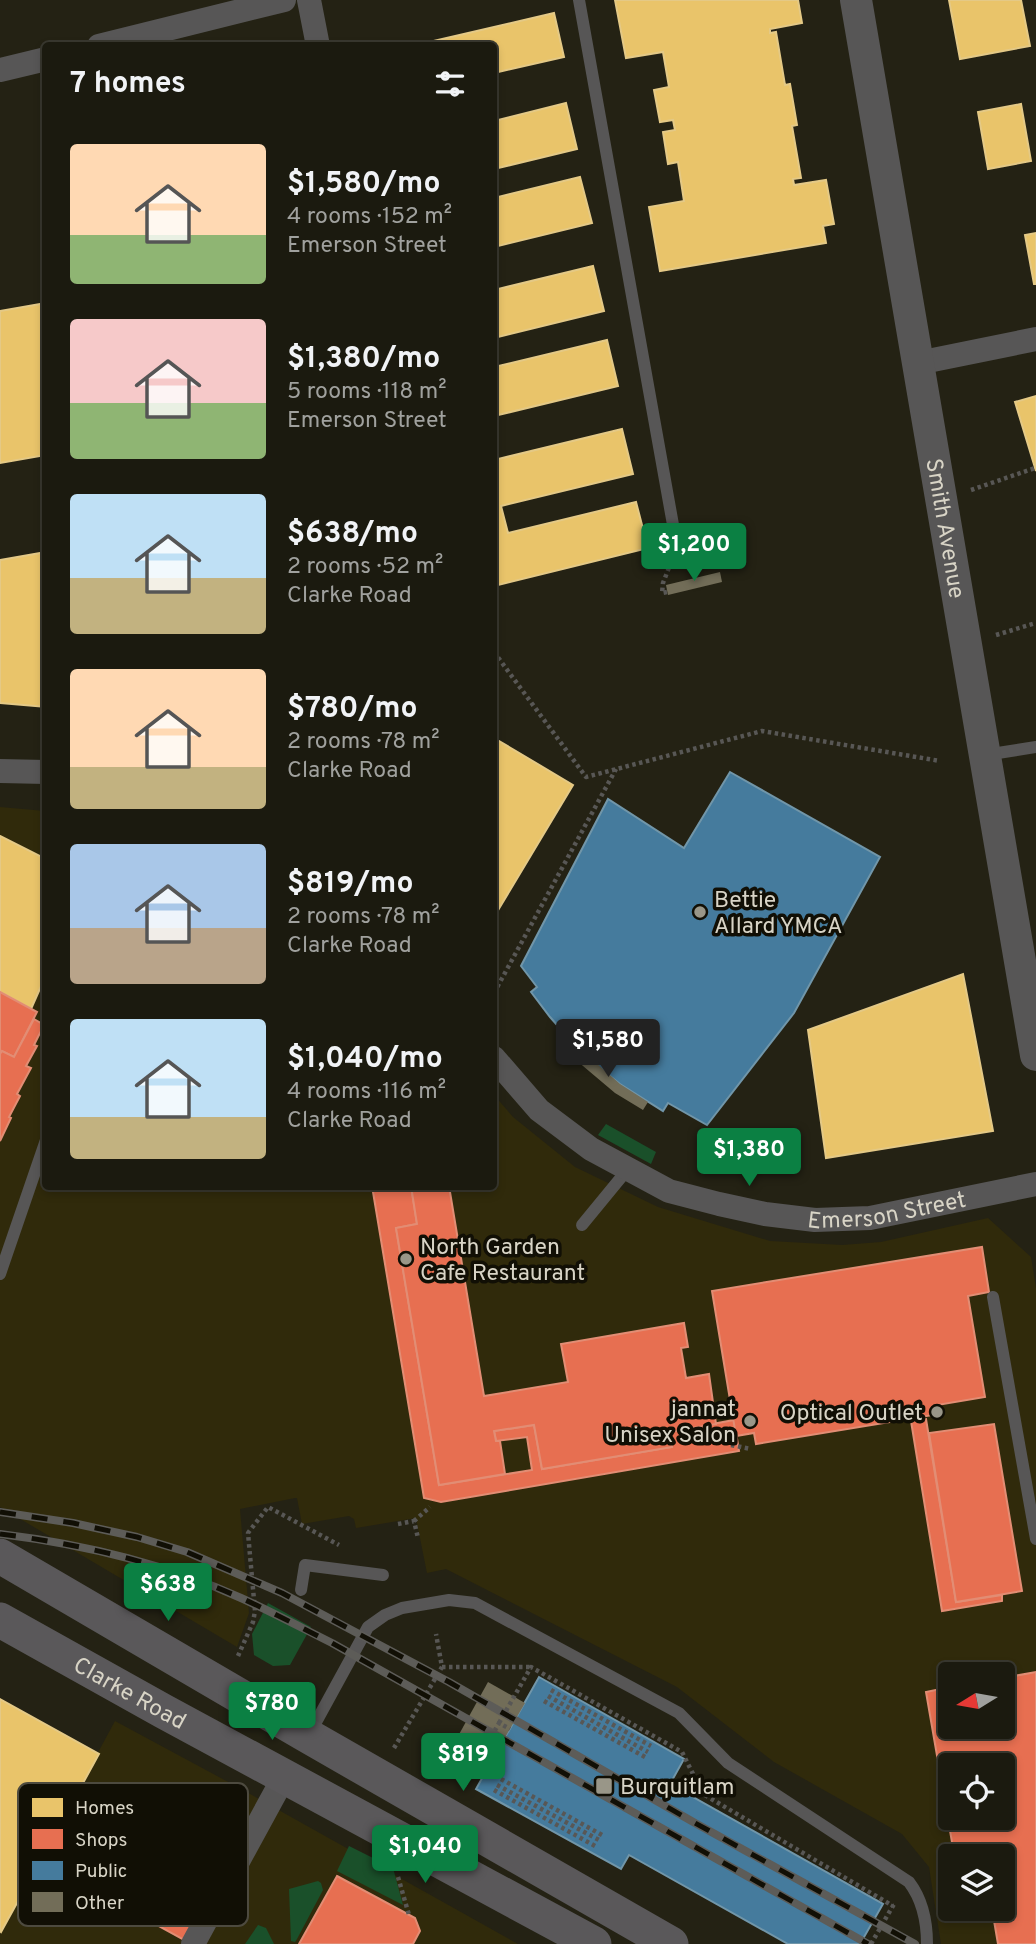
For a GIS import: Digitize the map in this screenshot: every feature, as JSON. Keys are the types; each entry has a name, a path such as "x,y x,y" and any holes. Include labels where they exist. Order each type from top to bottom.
{"main road":[{"path":"0,1556 308,1737 671,1944"},
{"name":"Clarke Road","path":"0,1620 163,1712 285,1775 594,1944"},
{"path":"285,1775 308,1737"}],"street":[{"path":"115,42 284,0"},
{"path":"309,0 317,42"},
{"name":"Smith Avenue","path":"856,0 1036,1055"},
{"path":"0,70 42,59"},
{"path":"918,363 1036,339"},
{"path":"0,771 42,772"},
{"name":"Emerson Street","path":"497,1061 539,1110 591,1149 669,1191 765,1214 816,1220 870,1218 1036,1184"},
{"path":"248,1843 285,1775"},
{"path":"193,1944 203,1926"}],"lane":[{"path":"579,0 677,547"},
{"path":"985,755 1036,747"},
{"path":"0,1274 42,1152"},
{"path":"582,1225 628,1169"},
{"path":"993,1297 1036,1539"},
{"path":"301,1590 305,1565 383,1575"},
{"path":"308,1737 368,1627 384,1615 402,1608 449,1600 475,1603 679,1713 728,1763 909,1882 918,1893 927,1944"}],"path":[{"path":"970,490 1035,468"},
{"path":"667,592 662,593 663,583 677,547"},
{"path":"992,636 1036,623"},
{"path":"497,656 586,777 762,731 940,761"},
{"path":"497,987 616,769"},
{"path":"731,1445 751,1449"},
{"path":"238,1656 255,1611 248,1533 268,1507 350,1551"},
{"path":"398,1524 414,1521 430,1507"},
{"path":"414,1521 418,1538"},
{"path":"394,1748 442,1667 436,1634"},
{"path":"442,1667 531,1667 682,1752 703,1794 894,1905 871,1944"},
{"path":"464,1786 531,1667"},
{"path":"551,1690 651,1746"},
{"path":"546,1699 647,1754"},
{"path":"499,1723 510,1729"},
{"path":"497,1784 600,1837 501,1779"},
{"path":"494,1790 595,1846"},
{"path":"400,1883 409,1915"}],"shaded area":[{"path":"0,807 42,811 42,1190 497,1190 497,1098 513,1117 575,1167 658,1207 770,1241 842,1245 881,1242 988,1218 1031,1257 1036,1288 1036,1944 941,1944 929,1867 902,1834 774,1762 677,1687 446,1569 427,1573 416,1518 356,1528 354,1519 349,1516 302,1524 297,1498 240,1509 249,1613 237,1647 0,1507"},
{"path":"115,1721 230,1783 82,1783"},
{"path":"248,1793 518,1944 0,1944 0,1934 18,1901 18,1926 248,1926"}],"green space":[{"path":"606,1124 656,1152 651,1164 598,1135"},
{"path":"268,1603 311,1627 290,1665 273,1666 254,1655 252,1634"},
{"path":"349,1846 393,1868 403,1905 337,1871"},
{"path":"318,1881 323,1890 297,1939 295,1942 291,1941 289,1889"},
{"path":"258,1925 266,1928 274,1944 245,1944"}],"building: Homes":[{"path":"615,0 798,0 802,23 770,29 770,33 776,32 785,85 790,84 797,125 792,126 801,178 793,179 794,185 826,180 834,224 823,226 826,243 660,271 649,207 684,201 678,162 668,164 663,132 675,130 673,120 660,122 654,90 669,87 663,52 626,58"},
{"path":"949,0 1021,0 1030,46 960,59"},
{"path":"554,13 564,57 497,72 497,42 429,42"},
{"path":"566,103 577,149 497,168 497,120"},
{"path":"1021,104 1031,161 988,169 978,112"},
{"path":"580,177 592,223 497,246 497,197"},
{"path":"1036,233 1036,284 1034,284 1025,235"},
{"path":"593,266 604,311 497,337 497,289"},
{"path":"42,304 42,456 0,463 0,311"},
{"path":"607,340 618,386 497,415 497,366"},
{"path":"1036,396 1036,471 1015,402"},
{"path":"622,429 633,474 501,506 508,533 636,502 648,548 497,585 497,459"},
{"path":"42,553 42,707 0,703 0,560"},
{"path":"497,740 573,785 497,912"},
{"path":"0,836 42,857 42,984 31,1009 0,992"},
{"path":"963,974 993,1131 826,1158 808,1030"},
{"path":"0,1699 99,1754 83,1783 18,1783 18,1901 0,1931"}],"building: Shops":[{"path":"0,992 37,1012 14,1057 2,1051 0,1054"},
{"path":"34,1019 42,1024 34,1045 37,1046 26,1066 31,1068 17,1094 20,1096 0,1141 0,1054 2,1051 14,1057"},
{"path":"373,1190 412,1190 417,1224 396,1228 439,1485 532,1470 527,1437 496,1441 494,1431 534,1425 542,1469 672,1447 669,1432 734,1420 739,1451 441,1502 424,1498"},
{"path":"412,1190 450,1190 484,1396 568,1382 561,1344 684,1323 688,1347 681,1348 686,1378 709,1374 716,1424 669,1432 672,1447 542,1469 534,1425 494,1431 496,1441 500,1441 505,1474 439,1485 396,1228 417,1224"},
{"path":"982,1247 989,1292 968,1296 985,1397 937,1405 939,1414 756,1444 754,1433 736,1436 712,1291"},
{"path":"926,1419 956,1602 1002,1595 1002,1601 942,1611 911,1421"},
{"path":"994,1424 1022,1591 956,1602 929,1433"},
{"path":"1036,1672 1036,1944 998,1944 994,1921 1015,1921 1015,1844 952,1844 950,1830 1015,1830 1015,1753 938,1753 938,1761 926,1692 938,1690 938,1740 1015,1740 1015,1676"},
{"path":"337,1876 415,1918 420,1931 413,1944 299,1944"},
{"path":"159,1926 192,1926 184,1940"}],"building: Public":[{"name":"Bettie Allard YMCA","path":"730,772 880,857 794,1013 707,1125 668,1103 663,1111 600,1068 550,1017 531,992 537,987 521,966 608,799 684,848"},
{"path":"539,1677 684,1759 670,1784 883,1904 860,1944 788,1944 629,1855 621,1869 476,1789"}],"building: Other":[{"path":"720,572 722,582 668,595 666,585"},
{"path":"578,1047 620,1084 648,1102 643,1110 615,1093 570,1055"},
{"path":"488,1682 525,1703 493,1758 457,1738"}],"railway":[{"path":"0,1512 73,1523 137,1537 187,1552 282,1593 449,1682 695,1823 915,1944"},
{"path":"0,1534 62,1543 153,1565 253,1603 332,1643 868,1944"}],"place":[{"name":"Bettie Allard YMCA","path":"700,912"},
{"name":"North Garden Cafe Restaurant","path":"406,1259"},
{"name":"Optical Outlet","path":"937,1412"},
{"name":"jannat Unisex Salon","path":"750,1421"},
{"name":"Burquitlam","path":"604,1786"}]}
